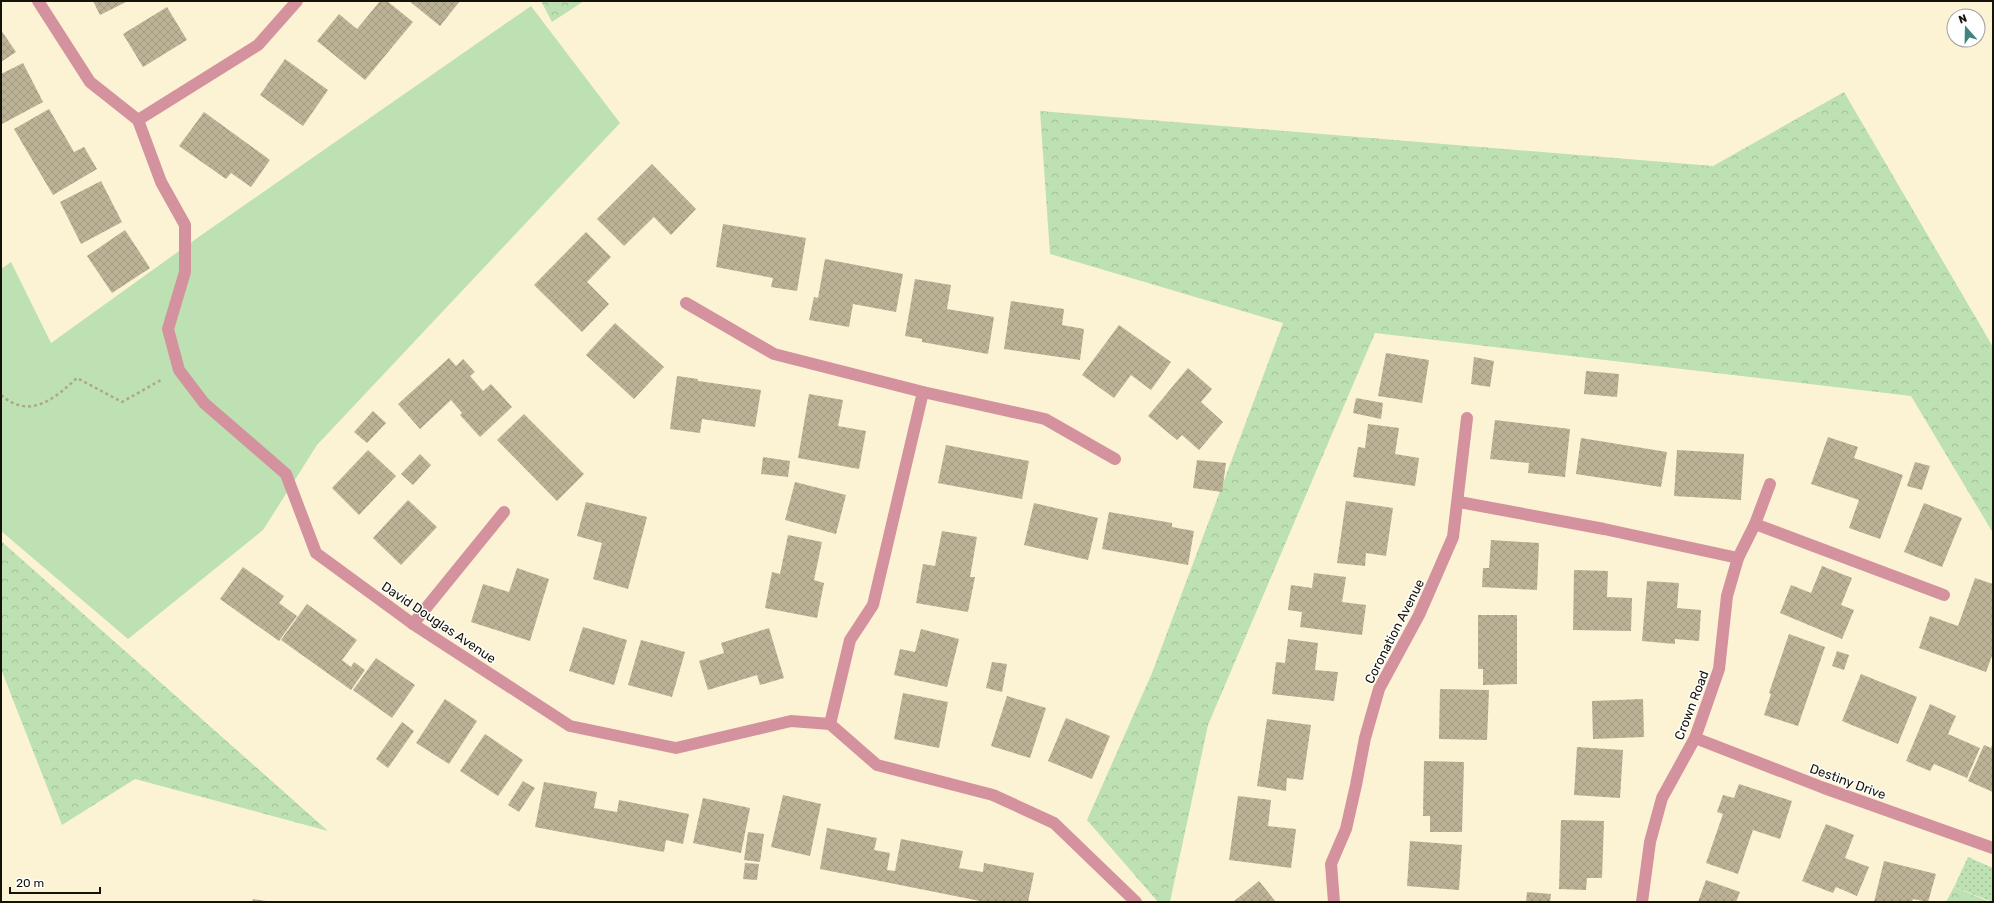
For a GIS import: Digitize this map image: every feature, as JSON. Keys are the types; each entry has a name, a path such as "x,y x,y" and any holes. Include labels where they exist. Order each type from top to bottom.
{"street":[{"path":"38,1 90,82 138,120 258,45 297,1"},
{"name":"David Douglas Avenue","path":"138,120 161,182 185,225 185,272 168,329 179,370 204,403 286,474 316,553 413,624 570,726 676,748 791,721 830,724"},
{"path":"686,303 774,354 923,392 1045,419 1115,459"},
{"path":"923,392 873,605 850,640 830,724 877,766 994,795 1054,823 1136,902"},
{"name":"Coronation Avenue","path":"1334,902 1331,864 1346,829 1365,738 1379,689 1435,582 1453,538 1467,418"},
{"name":"Crown Road","path":"1642,902 1650,842 1662,798 1695,738 1720,668 1726,596 1738,558 1756,524 1770,484"},
{"path":"1458,502 1604,529 1738,558"},
{"path":"413,624 504,512"},
{"path":"1756,524 1944,595"},
{"name":"Destiny Drive","path":"1695,738 1824,788 1993,848"}],"path":[{"path":"1,395 10,403 36,406 55,398 77,378 122,402 179,370"}],"green space":[{"path":"541,1 584,1 552,22"},
{"path":"531,6 620,123 317,445 263,530 128,639 1,531 1,269 11,262 51,343 200,236"},
{"path":"1844,92 1993,347 1993,533 1911,396 1375,333 1208,725 1170,902 1158,902 1087,820 1152,673 1283,323 1050,254 1040,111 1713,166"},
{"path":"1,541 328,831 135,779 62,825 1,669"},
{"path":"1968,857 1993,868 1993,902 1954,887"},
{"path":"1954,887 1990,902 1946,902"}],"building":[{"path":"93,1 128,1 100,15"},
{"path":"380,1 387,1 413,22 365,80 317,41 339,14 357,29"},
{"path":"409,1 460,1 440,26"},
{"path":"167,7 187,40 143,67 123,34"},
{"path":"1,30 16,52 1,62"},
{"path":"285,59 328,90 303,126 260,95"},
{"path":"23,63 43,102 2,124 1,74"},
{"path":"49,109 74,152 84,147 97,169 53,195 14,129"},
{"path":"204,112 270,160 251,187 231,173 226,179 179,146"},
{"path":"652,164 696,209 671,235 654,217 624,246 597,219"},
{"path":"101,181 122,222 81,244 60,202"},
{"path":"723,224 806,238 797,291 771,287 773,278 716,267"},
{"path":"125,230 150,268 112,293 87,256"},
{"path":"586,232 611,257 587,282 609,304 582,332 534,285"},
{"path":"825,259 903,274 896,312 853,304 849,327 809,320 814,297 818,298"},
{"path":"915,279 951,285 947,309 994,317 988,354 922,342 922,339 905,336"},
{"path":"1011,301 1064,309 1062,325 1084,329 1080,360 1004,349"},
{"path":"615,323 664,367 634,399 586,355"},
{"path":"1119,325 1171,362 1151,390 1131,375 1114,398 1082,375"},
{"path":"1386,353 1429,360 1422,403 1378,396"},
{"path":"1474,357 1494,361 1490,387 1471,384"},
{"path":"449,358 456,366 463,359 475,372 470,376 483,391 491,384 512,407 480,437 460,415 462,413 451,400 420,429 398,404"},
{"path":"1188,368 1212,389 1201,402 1223,422 1199,450 1182,435 1177,440 1148,416"},
{"path":"1586,371 1619,374 1617,397 1584,394"},
{"path":"677,376 698,379 698,381 761,390 755,427 702,419 700,433 670,429"},
{"path":"809,394 843,400 838,426 866,431 859,469 798,458"},
{"path":"1356,398 1383,403 1381,419 1353,413"},
{"path":"373,411 386,423 367,443 354,432"},
{"path":"524,414 584,474 557,501 497,440"},
{"path":"1495,420 1570,429 1565,477 1528,473 1529,463 1490,459"},
{"path":"1368,424 1399,428 1395,454 1419,458 1415,486 1353,477 1358,447 1365,448"},
{"path":"1828,437 1858,447 1854,458 1903,475 1880,539 1849,528 1859,500 1811,484"},
{"path":"1581,438 1667,452 1661,487 1576,474"},
{"path":"946,445 1029,461 1022,499 938,483"},
{"path":"368,450 396,476 359,515 332,488"},
{"path":"1677,450 1744,454 1741,500 1674,496"},
{"path":"420,454 431,465 413,485 401,474"},
{"path":"763,457 790,461 788,477 761,474"},
{"path":"1197,460 1226,463 1222,492 1193,488"},
{"path":"1915,462 1930,466 1922,490 1907,486"},
{"path":"795,482 846,495 836,534 785,520"},
{"path":"408,500 437,527 401,565 373,538"},
{"path":"1346,501 1393,508 1386,556 1366,553 1365,566 1337,563"},
{"path":"586,502 647,517 628,589 593,579 602,543 577,536"},
{"path":"1034,503 1098,518 1088,560 1024,545"},
{"path":"1924,503 1962,518 1942,567 1904,552"},
{"path":"1109,512 1172,523 1172,527 1194,531 1188,565 1102,549"},
{"path":"942,531 977,537 970,577 975,577 968,612 916,603 923,564 935,566"},
{"path":"788,535 822,542 814,580 824,583 817,618 765,608 772,572 780,574"},
{"path":"1491,540 1539,543 1537,590 1482,587 1483,568 1489,568"},
{"path":"1822,566 1852,578 1841,605 1854,610 1842,639 1780,613 1791,585 1811,593"},
{"path":"243,567 284,596 279,603 297,616 279,641 220,599"},
{"path":"517,568 549,579 530,641 471,622 483,584 509,592"},
{"path":"1574,570 1608,571 1607,597 1632,598 1631,631 1573,630"},
{"path":"1314,573 1346,577 1342,602 1366,605 1362,635 1300,627 1302,612 1288,610 1291,585 1312,588"},
{"path":"1975,578 1993,584 1993,653 1986,672 1919,648 1930,616 1958,626"},
{"path":"1647,581 1679,583 1677,608 1701,610 1699,641 1675,639 1675,644 1642,641"},
{"path":"307,604 357,640 342,660 351,667 354,662 365,670 351,690 281,640"},
{"path":"1478,615 1517,615 1517,684 1483,685 1483,669 1478,669"},
{"path":"583,627 627,640 614,685 569,671"},
{"path":"769,628 784,678 760,685 757,675 708,690 699,661 724,653 721,643"},
{"path":"921,629 959,639 947,687 894,675 900,649 915,652"},
{"path":"1789,634 1825,647 1798,726 1764,715 1771,694 1769,693"},
{"path":"1288,639 1318,643 1315,670 1338,672 1334,701 1272,694 1276,662 1285,663"},
{"path":"641,640 685,652 672,697 628,685"},
{"path":"1837,651 1849,655 1844,670 1832,666"},
{"path":"376,658 415,685 392,718 353,690"},
{"path":"992,662 1007,664 1002,692 986,688"},
{"path":"1861,674 1917,697 1898,744 1842,721"},
{"path":"1440,689 1489,690 1487,740 1439,739"},
{"path":"903,693 948,702 939,748 894,739"},
{"path":"1007,696 1046,708 1030,758 991,746"},
{"path":"445,699 477,721 449,764 416,743"},
{"path":"1643,699 1644,737 1593,739 1592,701"},
{"path":"1930,704 1956,716 1948,734 1980,748 1967,778 1934,764 1930,771 1906,761"},
{"path":"1066,718 1110,736 1092,779 1048,761"},
{"path":"1267,719 1311,725 1303,780 1287,778 1286,791 1257,786"},
{"path":"402,722 414,731 388,768 376,759"},
{"path":"485,734 523,760 498,796 460,771"},
{"path":"1993,742 1993,792 1968,781 1984,745 1991,748"},
{"path":"1577,747 1623,750 1620,798 1574,795"},
{"path":"1424,761 1464,762 1462,832 1430,832 1430,816 1423,816"},
{"path":"523,781 535,788 519,812 508,805"},
{"path":"544,782 597,792 594,808 617,812 619,800 689,814 683,844 666,840 664,852 535,827"},
{"path":"1739,784 1792,801 1780,839 1753,830 1738,874 1706,863 1723,814 1717,812 1723,795 1734,798"},
{"path":"783,795 821,804 810,856 771,847"},
{"path":"1238,796 1271,800 1268,826 1296,829 1291,868 1229,860"},
{"path":"703,798 750,808 741,853 693,843"},
{"path":"1561,820 1604,821 1602,878 1587,878 1586,890 1559,889"},
{"path":"1826,824 1854,835 1845,858 1869,867 1857,896 1836,887 1833,893 1802,881"},
{"path":"827,828 877,838 874,850 890,853 887,870 895,871 901,839 963,851 959,868 983,872 984,863 1034,873 1028,902 985,902 820,869"},
{"path":"748,832 764,834 760,862 744,860"},
{"path":"1410,841 1462,845 1459,890 1407,886"},
{"path":"1884,861 1936,874 1928,902 1913,899 1912,902 1874,902"},
{"path":"745,863 759,864 757,880 743,879"},
{"path":"1706,880 1740,892 1736,902 1698,902"},
{"path":"1259,881 1276,902 1233,902"},
{"path":"1527,892 1551,894 1550,902 1526,902"},
{"path":"253,899 266,901 266,902 252,902"}]}
